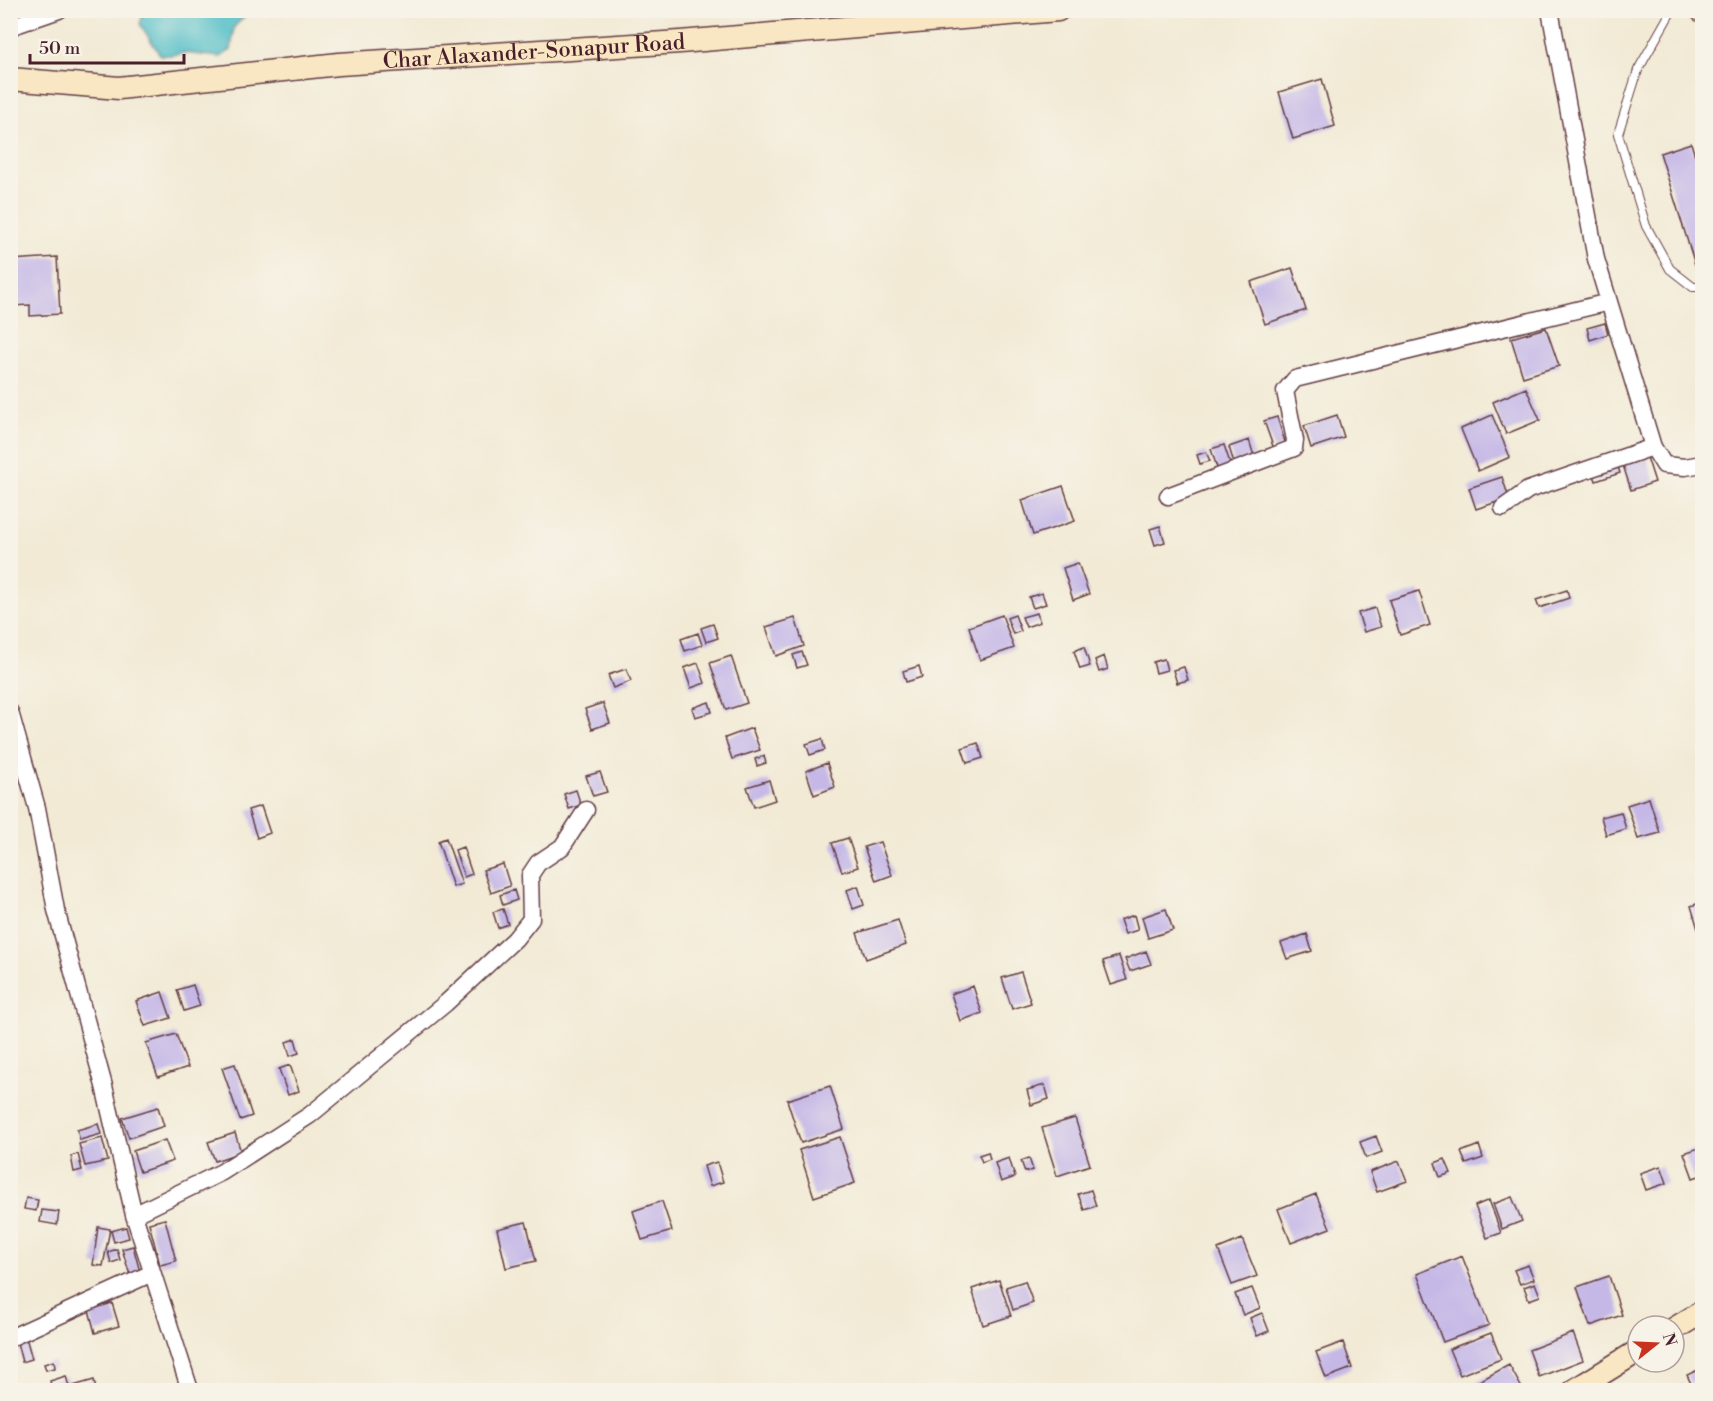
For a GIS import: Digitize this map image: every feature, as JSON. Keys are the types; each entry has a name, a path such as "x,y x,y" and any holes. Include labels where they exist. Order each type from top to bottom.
{"main road":[{"name":"Char Alaxander-Sonapur Road","path":"10,79 118,88 339,64 680,42 1058,10"},
{"path":"1686,1322 1702,1312"},
{"path":"1575,1390 1626,1358"}],"street":[{"path":"10,27 59,10"},
{"path":"1550,10 1596,259 1653,447 1664,465 1685,467 1702,464"},
{"path":"1168,496 1294,448 1285,391 1295,379 1609,302"},
{"path":"1503,508 1528,490 1653,447"},
{"path":"10,712 37,808 56,910 104,1086 134,1215 190,1390"},
{"path":"134,1215 222,1172 310,1115 446,1004 515,939 531,919 530,875 538,863 562,847 586,810"},
{"path":"10,1338 152,1273"}],"lane":[{"path":"1672,10 1638,70 1618,134 1646,226 1670,269 1693,287 1702,287"}],"water":[{"path":"250,10 234,27 231,50 220,57 185,53 161,56 140,24 144,11"}],"building":[{"path":"1322,79 1335,126 1293,139 1279,92"},
{"path":"1691,143 1702,179 1702,269 1697,271 1660,153"},
{"path":"57,257 60,314 30,316 30,305 10,306 10,260"},
{"path":"1292,268 1306,310 1265,324 1251,282"},
{"path":"1605,323 1608,334 1590,340 1587,328"},
{"path":"1546,328 1559,366 1523,377 1511,338"},
{"path":"1526,388 1540,420 1506,434 1493,402"},
{"path":"1337,415 1344,437 1311,448 1304,426"},
{"path":"1492,415 1510,457 1478,471 1461,429"},
{"path":"1277,417 1286,445 1274,449 1264,421"},
{"path":"1249,440 1254,456 1234,463 1229,447"},
{"path":"1224,445 1231,466 1218,471 1211,449"},
{"path":"1206,452 1210,461 1200,464 1197,455"},
{"path":"1646,454 1655,482 1631,490 1622,462"},
{"path":"1617,464 1620,473 1596,481 1593,472"},
{"path":"1502,477 1509,498 1476,509 1469,488"},
{"path":"1063,486 1075,521 1033,535 1022,500"},
{"path":"1160,526 1165,542 1155,545 1150,529"},
{"path":"1078,563 1089,594 1073,600 1063,568"},
{"path":"1567,590 1569,598 1539,608 1536,600"},
{"path":"1419,591 1430,625 1400,635 1389,600"},
{"path":"1042,593 1046,604 1033,608 1029,597"},
{"path":"1375,608 1381,627 1364,632 1358,613"},
{"path":"1037,613 1040,622 1026,627 1022,617"},
{"path":"1002,615 1014,648 980,660 969,627"},
{"path":"1015,615 1021,631 1013,634 1007,618"},
{"path":"795,618 804,646 776,656 766,627"},
{"path":"713,624 718,638 706,642 701,628"},
{"path":"698,633 702,645 685,651 681,639"},
{"path":"1084,647 1090,666 1080,669 1074,651"},
{"path":"802,652 807,665 797,668 793,655"},
{"path":"731,656 747,703 726,710 710,663"},
{"path":"1104,656 1108,669 1099,672 1095,660"},
{"path":"1164,659 1167,670 1156,673 1153,662"},
{"path":"698,663 705,683 691,688 684,668"},
{"path":"919,666 922,677 906,682 903,671"},
{"path":"1184,667 1188,680 1177,683 1173,670"},
{"path":"626,669 631,681 613,688 608,675"},
{"path":"709,702 712,712 695,717 692,708"},
{"path":"603,703 610,723 592,729 585,709"},
{"path":"752,728 760,750 732,759 725,738"},
{"path":"822,739 825,750 810,755 806,744"},
{"path":"978,743 983,758 967,763 962,748"},
{"path":"764,756 766,763 757,766 755,759"},
{"path":"827,763 835,787 814,795 806,771"},
{"path":"600,772 607,792 593,796 586,776"},
{"path":"769,780 775,800 754,807 747,787"},
{"path":"576,790 581,805 569,809 564,794"},
{"path":"1649,798 1660,833 1638,839 1627,805"},
{"path":"261,806 270,833 257,838 248,810"},
{"path":"1621,812 1626,829 1606,835 1601,817"},
{"path":"446,838 462,884 453,887 438,841"},
{"path":"848,838 858,867 842,872 832,843"},
{"path":"880,842 892,875 876,881 864,847"},
{"path":"463,847 472,874 464,877 455,850"},
{"path":"503,864 510,886 491,893 483,870"},
{"path":"858,886 864,905 853,909 847,890"},
{"path":"514,890 517,900 503,905 500,895"},
{"path":"1702,902 1702,942 1691,906"},
{"path":"503,909 508,924 498,928 493,912"},
{"path":"1166,909 1173,930 1148,938 1142,917"},
{"path":"1134,915 1138,930 1125,934 1120,920"},
{"path":"898,920 906,945 866,959 857,933"},
{"path":"1307,934 1312,951 1287,959 1281,943"},
{"path":"1146,951 1151,964 1130,971 1125,959"},
{"path":"1119,956 1127,980 1111,985 1103,961"},
{"path":"1021,972 1031,1003 1012,1009 1002,978"},
{"path":"193,985 200,1006 184,1011 177,990"},
{"path":"973,986 982,1013 960,1021 951,994"},
{"path":"162,992 171,1018 145,1026 136,1001"},
{"path":"176,1034 188,1067 158,1077 146,1043"},
{"path":"295,1039 299,1053 290,1056 286,1042"},
{"path":"235,1064 252,1116 240,1120 222,1068"},
{"path":"290,1065 299,1091 288,1095 279,1069"},
{"path":"1045,1085 1049,1099 1031,1105 1027,1090"},
{"path":"830,1086 844,1129 801,1143 787,1100"},
{"path":"158,1107 164,1126 129,1138 122,1118"},
{"path":"1075,1118 1090,1165 1057,1176 1042,1128"},
{"path":"98,1124 101,1134 80,1140 77,1130"},
{"path":"235,1133 241,1152 215,1161 208,1142"},
{"path":"1376,1136 1382,1152 1366,1158 1360,1142"},
{"path":"840,1137 855,1183 814,1197 799,1150"},
{"path":"102,1138 108,1161 85,1166 79,1144"},
{"path":"165,1140 173,1161 140,1172 133,1151"},
{"path":"1479,1145 1483,1158 1466,1164 1461,1152"},
{"path":"1702,1147 1702,1175 1693,1178 1684,1153"},
{"path":"988,1152 990,1159 982,1162 979,1155"},
{"path":"78,1154 82,1170 74,1172 71,1156"},
{"path":"1009,1158 1015,1177 1001,1182 995,1163"},
{"path":"1029,1158 1033,1170 1025,1172 1021,1161"},
{"path":"1445,1159 1451,1173 1440,1177 1435,1163"},
{"path":"1399,1161 1407,1181 1377,1192 1370,1172"},
{"path":"717,1162 723,1182 710,1186 704,1166"},
{"path":"1661,1166 1667,1183 1646,1190 1640,1173"},
{"path":"1091,1190 1096,1206 1084,1210 1078,1194"},
{"path":"1316,1194 1330,1228 1291,1243 1278,1209"},
{"path":"1512,1197 1522,1221 1502,1229 1493,1204"},
{"path":"26,1198 38,1200 36,1211 24,1209"},
{"path":"1489,1200 1501,1233 1487,1238 1475,1206"},
{"path":"662,1201 672,1231 642,1240 633,1211"},
{"path":"42,1210 59,1212 57,1225 40,1222"},
{"path":"165,1219 176,1261 160,1265 149,1223"},
{"path":"526,1222 536,1261 506,1268 497,1229"},
{"path":"98,1227 110,1229 103,1266 93,1265"},
{"path":"126,1227 129,1238 114,1242 111,1231"},
{"path":"1242,1239 1257,1276 1232,1285 1218,1249"},
{"path":"133,1246 140,1272 130,1275 122,1249"},
{"path":"117,1249 120,1260 111,1263 108,1252"},
{"path":"1462,1256 1489,1325 1443,1342 1417,1274"},
{"path":"1528,1265 1534,1279 1520,1284 1514,1270"},
{"path":"1609,1276 1622,1315 1590,1326 1577,1287"},
{"path":"999,1280 1011,1316 983,1325 972,1289"},
{"path":"1025,1281 1033,1303 1013,1310 1006,1287"},
{"path":"1535,1283 1540,1296 1529,1300 1524,1287"},
{"path":"1252,1288 1260,1308 1243,1315 1235,1294"},
{"path":"112,1303 119,1326 95,1333 89,1310"},
{"path":"1262,1313 1269,1331 1257,1336 1250,1318"},
{"path":"1491,1333 1501,1359 1460,1375 1449,1349"},
{"path":"1573,1333 1583,1360 1539,1377 1529,1350"},
{"path":"26,1337 32,1359 22,1362 16,1339"},
{"path":"1343,1342 1352,1368 1326,1378 1316,1352"},
{"path":"54,1361 55,1368 46,1370 44,1364"},
{"path":"1509,1365 1523,1390 1473,1390 1470,1386"},
{"path":"1702,1368 1702,1386 1694,1390 1687,1375"},
{"path":"66,1376 70,1390 52,1390 50,1381"},
{"path":"94,1380 96,1390 74,1390 73,1386"},
{"path":"1682,1384 1687,1390 1673,1390"}]}
